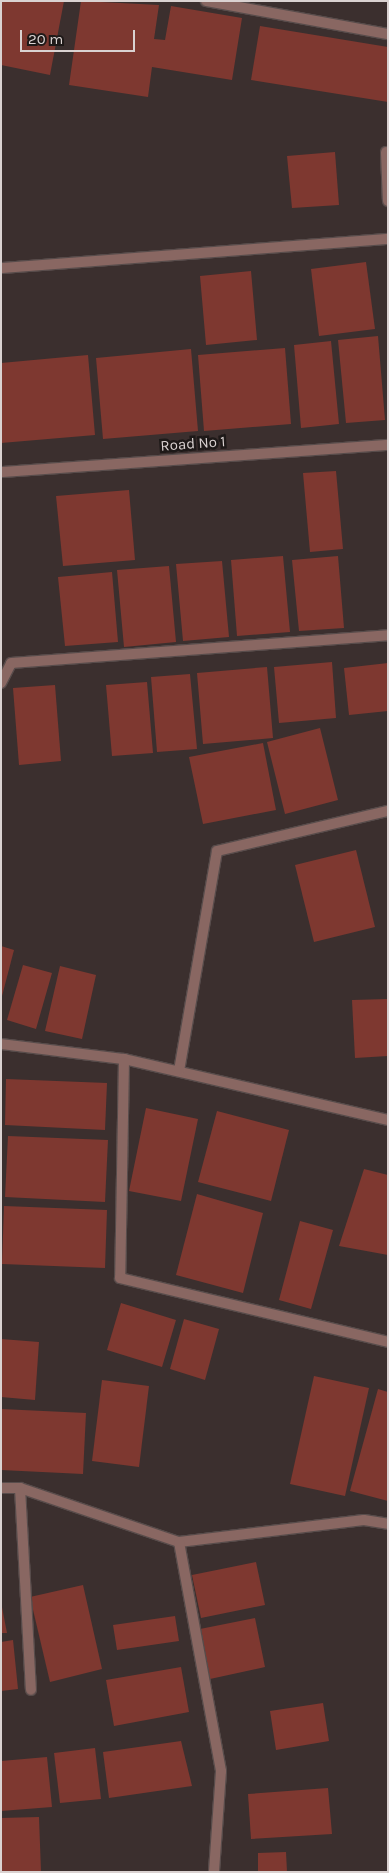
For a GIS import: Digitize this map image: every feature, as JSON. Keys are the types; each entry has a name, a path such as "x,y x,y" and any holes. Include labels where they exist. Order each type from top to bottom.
{"street":[{"path":"206,1 388,34"},
{"path":"386,152 388,201"},
{"path":"1,268 388,239"},
{"name":"Road No 1","path":"1,472 388,445"},
{"path":"1,683 11,663 388,635"},
{"path":"179,1072 217,851 388,811"},
{"path":"1,1044 124,1059 388,1120"},
{"path":"124,1059 120,1278 388,1342"},
{"path":"1,1488 20,1488 179,1542 364,1520 388,1524"},
{"path":"20,1488 31,1690"},
{"path":"179,1542 221,1770 214,1872"}],"building":[{"path":"1,1 64,1 50,75 1,65"},
{"path":"81,1 159,5 154,39 165,40 171,6 242,18 232,80 152,67 148,97 69,85"},
{"path":"260,26 388,47 388,102 251,80"},
{"path":"335,152 339,205 292,208 287,156"},
{"path":"366,262 375,329 319,336 311,269"},
{"path":"251,271 257,340 206,345 200,276"},
{"path":"378,336 385,420 346,423 338,340"},
{"path":"331,341 339,424 301,428 294,345"},
{"path":"285,348 291,424 204,431 198,355"},
{"path":"191,349 198,431 103,439 96,358"},
{"path":"88,355 95,435 1,443 1,363"},
{"path":"336,471 343,549 310,552 303,473"},
{"path":"129,490 135,560 63,566 56,496"},
{"path":"283,556 290,632 237,636 231,560"},
{"path":"338,556 344,628 299,631 292,560"},
{"path":"222,561 229,637 183,641 176,564"},
{"path":"169,566 176,642 124,647 117,570"},
{"path":"112,572 118,642 65,646 58,577"},
{"path":"332,662 336,718 279,723 274,667"},
{"path":"388,663 388,711 349,715 344,668"},
{"path":"267,667 273,738 203,744 197,673"},
{"path":"190,674 197,749 157,752 151,677"},
{"path":"147,682 153,753 112,756 106,685"},
{"path":"55,685 61,761 19,765 13,688"},
{"path":"320,728 338,800 285,814 267,742"},
{"path":"263,743 276,810 203,824 189,757"},
{"path":"356,850 375,927 314,942 295,865"},
{"path":"1,946 14,950 2,996 1,996"},
{"path":"23,965 52,973 36,1029 7,1020"},
{"path":"60,966 96,975 82,1039 45,1031"},
{"path":"388,999 388,1056 355,1058 352,1000"},
{"path":"6,1079 107,1083 105,1130 5,1125"},
{"path":"146,1108 198,1119 181,1201 129,1191"},
{"path":"217,1111 289,1130 271,1201 198,1182"},
{"path":"8,1136 108,1140 105,1202 5,1197"},
{"path":"364,1169 388,1175 388,1255 339,1246"},
{"path":"197,1194 263,1213 243,1293 176,1275"},
{"path":"4,1206 107,1210 105,1268 2,1264"},
{"path":"300,1221 333,1230 311,1309 279,1300"},
{"path":"121,1303 176,1320 162,1367 107,1350"},
{"path":"184,1319 219,1329 205,1380 170,1369"},
{"path":"1,1339 39,1342 35,1400 1,1397"},
{"path":"314,1376 369,1388 345,1496 290,1484"},
{"path":"102,1380 149,1386 139,1467 92,1461"},
{"path":"378,1389 388,1392 388,1501 350,1491"},
{"path":"1,1409 86,1413 83,1474 1,1470"},
{"path":"256,1562 265,1605 201,1618 192,1575"},
{"path":"83,1585 102,1669 50,1682 30,1597"},
{"path":"1,1602 7,1633 1,1633"},
{"path":"175,1616 179,1641 117,1650 113,1625"},
{"path":"255,1618 265,1667 210,1679 200,1629"},
{"path":"13,1640 18,1689 1,1691 1,1642"},
{"path":"181,1667 189,1712 114,1726 106,1680"},
{"path":"323,1703 329,1741 276,1750 270,1711"},
{"path":"181,1741 192,1786 109,1798 103,1752"},
{"path":"95,1748 101,1799 60,1803 54,1753"},
{"path":"47,1757 52,1807 1,1811 1,1761"},
{"path":"328,1788 332,1834 251,1839 248,1794"},
{"path":"39,1817 41,1872 1,1872 1,1818"},
{"path":"286,1852 287,1872 258,1872 258,1853"}]}
